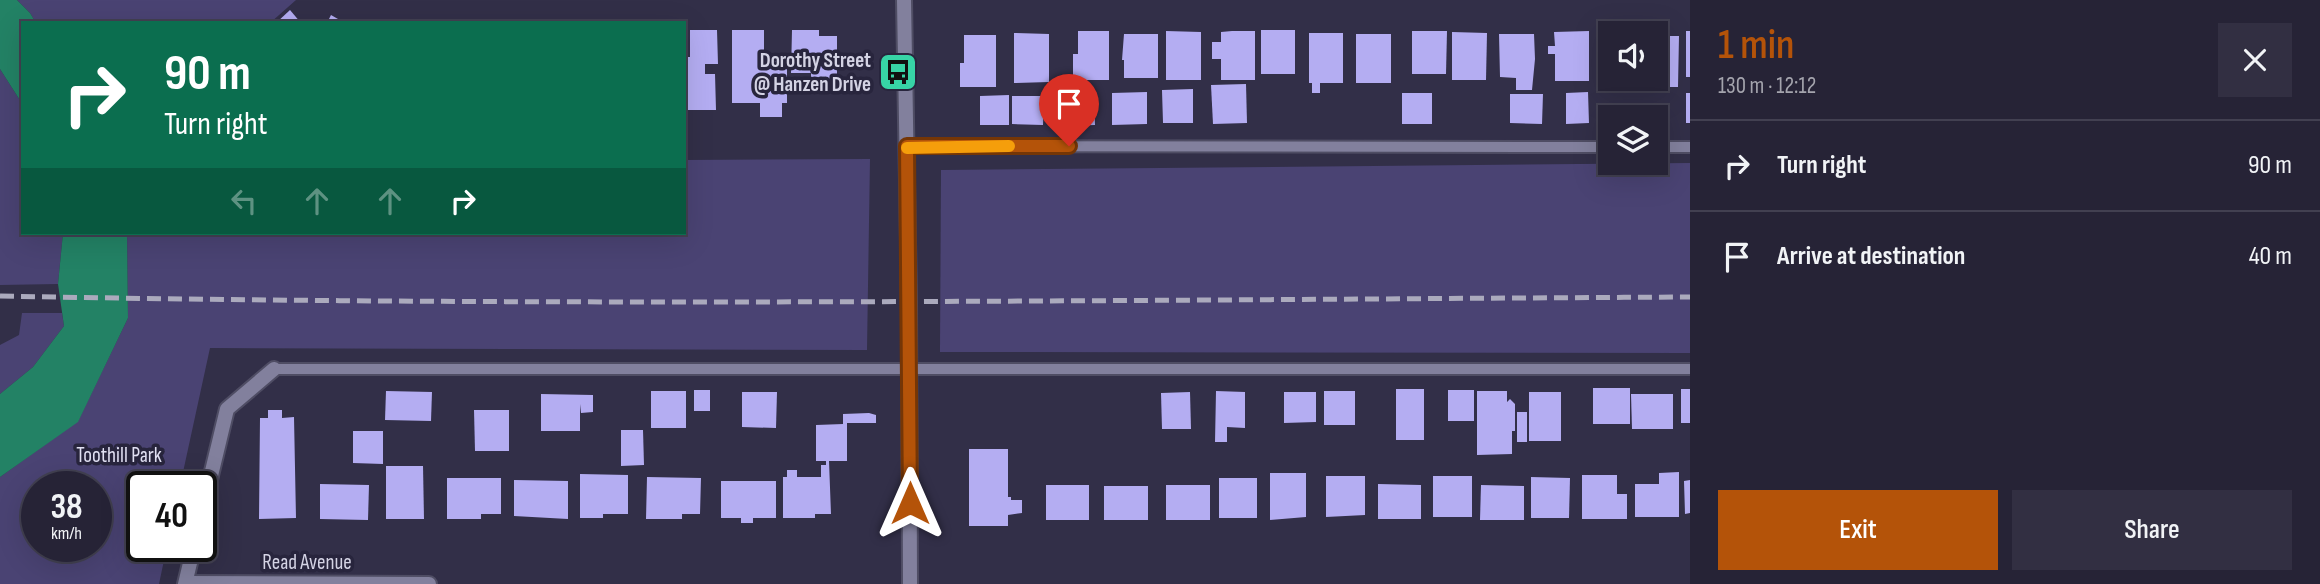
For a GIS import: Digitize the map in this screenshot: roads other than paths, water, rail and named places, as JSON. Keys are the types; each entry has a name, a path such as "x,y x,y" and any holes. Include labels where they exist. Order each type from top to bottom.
{"street":[{"path":"904,0 910,369 910,584"},
{"path":"212,471 227,409 274,369"},
{"path":"185,583 190,562"},
{"name":"Read Avenue","path":"185,583 429,584"}],"lane":[{"path":"907,146 1598,147"},
{"path":"1668,147 1690,147"},
{"path":"274,369 1690,369"}],"railway":[{"path":"0,296 634,302 1690,297"}],"place":[{"name":"Dorothy Street @ Hanzen Drive","path":"898,72"}],"park label":[{"name":"Toothill Park","path":"119,455"}]}
